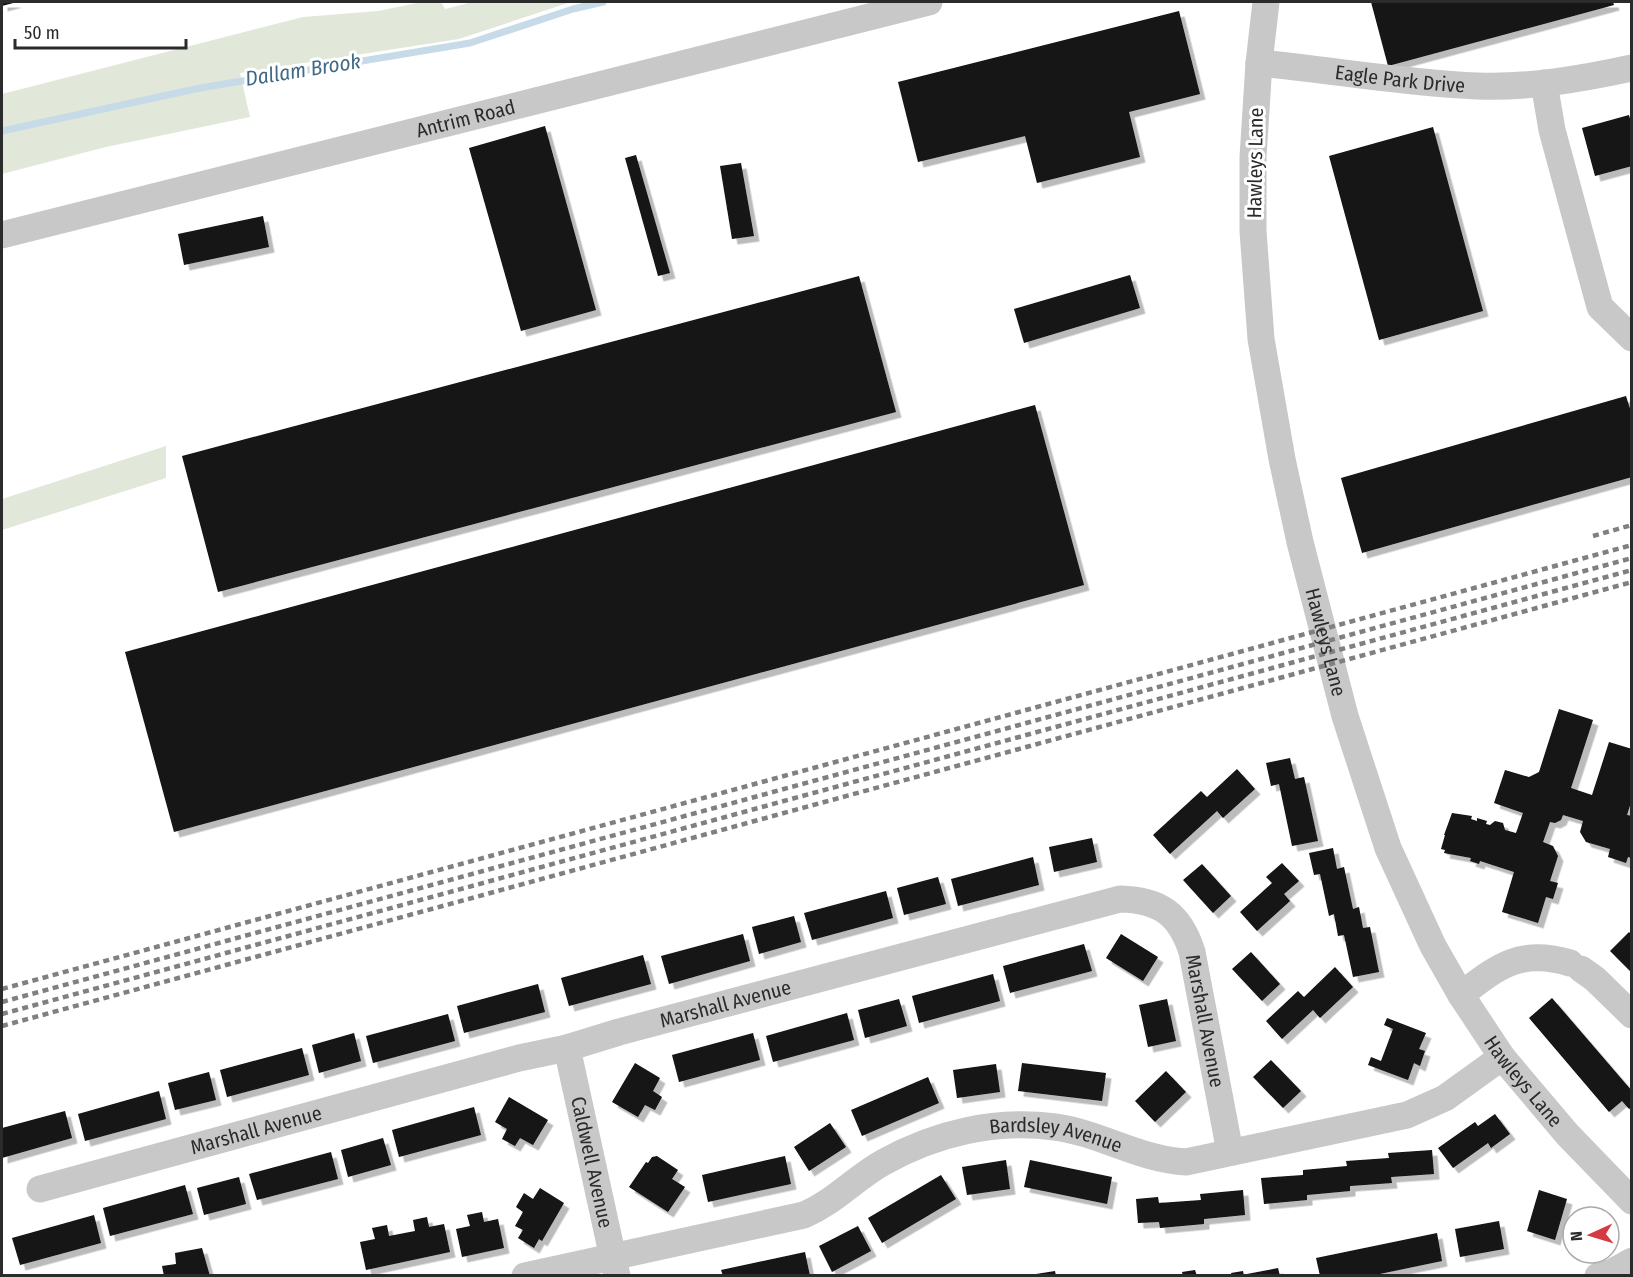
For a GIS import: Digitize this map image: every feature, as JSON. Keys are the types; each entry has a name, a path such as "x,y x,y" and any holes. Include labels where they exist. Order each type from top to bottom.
{"street":[{"name":"Antrim Road","path":"2,235 930,2"},
{"name":"Hawleys Lane","path":"1266,2 1259,63 1253,157 1253,231 1261,339 1282,459 1300,542 1345,716 1388,848 1432,946 1502,1057 1568,1134 1632,1201"},
{"name":"Eagle Park Drive","path":"1259,63 1479,86 1544,83 1632,68"},
{"path":"1544,83 1552,130 1600,307 1632,338"},
{"name":"Marshall Avenue","path":"40,1189 519,1058 567,1048 630,1029 1120,899 1136,900 1165,909 1175,918 1188,939 1230,1152"},
{"path":"1461,995 1489,973 1510,962 1542,957 1576,966 1595,979 1632,1015"},
{"name":"Caldwell Avenue","path":"567,1048 615,1266"},
{"name":"Bardsley Avenue","path":"525,1275 615,1266 804,1215 824,1206 883,1163 957,1132 1004,1125 1056,1127 1095,1135 1165,1161 1186,1162 1407,1114 1445,1098 1502,1057"},
{"path":"1598,1275 1612,1272 1632,1262"}],"shaded area":[{"path":"422,2 441,2 445,9 473,2 571,2 459,39 240,73 250,117 106,147 2,174 2,94 303,17 378,11"},
{"path":"166,446 166,478 2,530 2,499"}],"building":[{"path":"2,2 17,2 2,6"},
{"path":"1371,2 1613,2 1614,5 1388,66"},
{"path":"1179,11 1200,94 1129,112 1140,157 1037,183 1025,136 918,162 898,82"},
{"path":"1629,115 1632,126 1632,166 1595,176 1582,128"},
{"path":"545,126 596,310 521,331 469,148"},
{"path":"1433,127 1483,311 1379,340 1329,156"},
{"path":"636,155 670,273 658,276 625,158"},
{"path":"741,163 754,236 732,239 720,166"},
{"path":"263,216 269,247 184,265 178,234"},
{"path":"1130,275 1140,308 1024,343 1014,309"},
{"path":"859,276 896,412 218,592 182,456"},
{"path":"1626,396 1632,415 1632,477 1362,553 1341,478"},
{"path":"1035,405 1084,585 174,832 125,652"},
{"path":"1559,709 1593,720 1571,788 1592,795 1609,742 1632,749 1632,799 1627,815 1632,816 1632,858 1628,857 1626,863 1608,857 1610,849 1586,842 1580,832 1583,821 1563,815 1561,820 1555,823 1550,822 1543,842 1553,846 1558,856 1550,881 1558,883 1553,899 1546,897 1538,923 1502,912 1514,872 1480,861 1479,864 1470,861 1471,858 1444,853 1445,850 1441,849 1452,813 1472,816 1471,819 1487,821 1486,824 1490,825 1495,821 1503,823 1505,830 1516,833 1523,813 1494,803 1505,770 1529,777 1539,772"},
{"path":"1290,758 1295,779 1304,777 1318,841 1292,846 1279,784 1271,786 1266,763"},
{"path":"1237,769 1255,789 1223,818 1217,811 1170,854 1153,835 1201,791 1207,797"},
{"path":"1092,838 1097,862 1054,872 1049,847"},
{"path":"1333,848 1337,869 1344,867 1353,909 1359,907 1363,928 1370,927 1379,972 1353,977 1344,935 1338,936 1334,914 1329,916 1320,874 1314,875 1309,853"},
{"path":"1033,857 1039,885 958,906 951,879"},
{"path":"1282,863 1299,881 1284,894 1290,901 1257,931 1240,912 1272,883 1266,877"},
{"path":"1202,864 1231,896 1213,913 1183,880"},
{"path":"938,877 946,904 904,915 897,888"},
{"path":"886,891 893,918 812,940 804,913"},
{"path":"794,916 801,942 759,954 752,927"},
{"path":"1629,932 1632,935 1632,973 1610,951"},
{"path":"743,934 750,961 669,984 661,956"},
{"path":"1121,934 1158,957 1143,981 1106,958"},
{"path":"1084,944 1092,971 1010,993 1003,966"},
{"path":"1251,952 1280,984 1262,1001 1232,969"},
{"path":"643,955 651,984 569,1006 561,978"},
{"path":"1335,967 1353,987 1320,1018 1313,1010 1282,1039 1266,1021 1298,991 1304,997"},
{"path":"993,974 1000,1001 919,1023 912,996"},
{"path":"538,984 545,1012 464,1033 457,1006"},
{"path":"1552,998 1632,1091 1632,1107 1629,1109 1622,1101 1609,1112 1529,1018"},
{"path":"899,999 907,1026 865,1038 858,1010"},
{"path":"1167,999 1176,1041 1148,1047 1139,1005"},
{"path":"847,1013 854,1040 773,1062 766,1036"},
{"path":"448,1014 455,1041 373,1063 366,1036"},
{"path":"1387,1018 1426,1033 1419,1049 1425,1051 1420,1066 1414,1063 1408,1080 1368,1065 1371,1057 1381,1061 1393,1029 1384,1025"},
{"path":"354,1033 361,1061 319,1073 312,1045"},
{"path":"753,1033 760,1060 679,1082 672,1055"},
{"path":"302,1048 309,1075 227,1097 220,1070"},
{"path":"1271,1060 1301,1091 1283,1108 1253,1077"},
{"path":"635,1063 660,1078 653,1091 662,1097 655,1110 645,1105 638,1117 612,1102"},
{"path":"1022,1063 1106,1073 1102,1101 1018,1091"},
{"path":"996,1064 1000,1092 957,1098 953,1070"},
{"path":"1166,1071 1186,1092 1155,1122 1135,1101"},
{"path":"209,1072 216,1100 175,1110 168,1083"},
{"path":"928,1077 939,1103 862,1136 851,1110"},
{"path":"159,1091 166,1119 85,1141 78,1114"},
{"path":"509,1097 548,1120 533,1145 520,1138 515,1146 502,1139 507,1129 495,1122"},
{"path":"474,1107 481,1135 399,1157 392,1130"},
{"path":"65,1111 72,1138 2,1158 2,1128"},
{"path":"1495,1114 1510,1134 1491,1148 1488,1143 1453,1168 1438,1148 1475,1122 1478,1126"},
{"path":"830,1123 846,1147 809,1171 794,1147"},
{"path":"383,1138 391,1165 348,1177 341,1150"},
{"path":"1432,1150 1434,1174 1391,1177 1392,1183 1350,1186 1350,1191 1307,1195 1307,1200 1264,1204 1261,1178 1303,1175 1303,1170 1347,1166 1346,1161 1389,1158 1388,1153"},
{"path":"331,1152 338,1179 257,1200 249,1174"},
{"path":"657,1156 678,1170 672,1179 685,1187 668,1212 629,1187 646,1162 648,1163 652,1157"},
{"path":"785,1156 791,1184 708,1202 702,1175"},
{"path":"1006,1160 1010,1189 967,1195 962,1167"},
{"path":"1030,1160 1112,1177 1107,1204 1024,1187"},
{"path":"941,1175 956,1199 882,1243 868,1218"},
{"path":"239,1177 246,1204 204,1215 197,1188"},
{"path":"185,1185 193,1214 110,1236 103,1208"},
{"path":"540,1188 564,1203 542,1241 539,1239 534,1248 518,1238 523,1230 515,1226 523,1212 516,1207 524,1193 533,1199"},
{"path":"1243,1190 1245,1215 1204,1219 1204,1224 1160,1228 1159,1222 1138,1223 1136,1199 1158,1197 1159,1203 1201,1200 1200,1194"},
{"path":"1539,1190 1567,1199 1565,1205 1561,1205 1561,1220 1555,1240 1527,1231"},
{"path":"482,1212 484,1222 498,1219 504,1248 462,1257 456,1229 470,1226 467,1215"},
{"path":"94,1215 101,1243 20,1265 12,1238"},
{"path":"427,1217 429,1227 444,1224 450,1252 366,1270 360,1242 375,1239 372,1228 387,1225 389,1236 415,1231 413,1220"},
{"path":"1499,1221 1504,1249 1460,1257 1455,1229"},
{"path":"858,1226 871,1251 832,1272 819,1246"},
{"path":"1437,1233 1442,1261 1370,1276 1320,1276 1316,1258"},
{"path":"202,1248 210,1276 164,1276 162,1266 176,1264 175,1253"},
{"path":"805,1252 810,1276 723,1276 721,1270"},
{"path":"1278,1268 1280,1276 1247,1276 1247,1274"},
{"path":"1195,1270 1197,1276 1183,1276 1182,1272"},
{"path":"1055,1271 1056,1276 1036,1276 1036,1274"},
{"path":"1243,1271 1244,1276 1232,1276 1231,1273"}],"waterway":[{"name":"Dallam Brook","path":"2,131 200,88 470,43 573,9 603,2"}],"railway":[{"path":"1593,536 1632,525"},
{"path":"2,989 1632,545"},
{"path":"2,1002 1632,558"},
{"path":"2,1014 1632,570"},
{"path":"2,1026 1632,582"}]}
